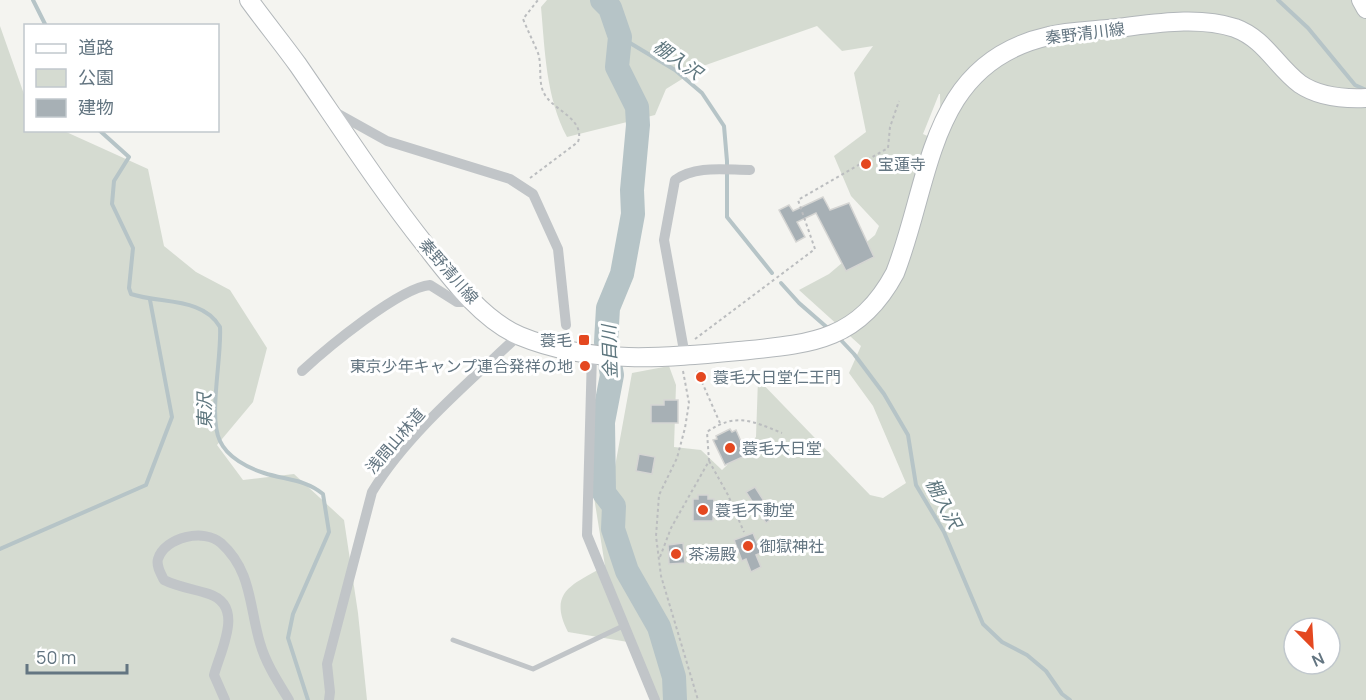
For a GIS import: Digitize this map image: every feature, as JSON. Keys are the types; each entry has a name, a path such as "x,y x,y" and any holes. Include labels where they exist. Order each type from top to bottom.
{"main road":[{"name":"秦野清川線","path":"249,0 388,198 450,277 475,302 519,335 566,350 597,355 685,356 794,345 828,337 845,330 873,308 895,273 941,124 953,100 982,66 1023,44 1049,35 1178,22 1234,28 1255,39 1300,83 1317,92 1341,98 1366,98"},
{"path":"1361,0 1366,9"}],"street":[{"path":"327,109 358,123 387,141 510,179 533,194 558,249 566,325"},
{"path":"685,356 664,240 675,180 684,173 706,170 750,170"},
{"path":"302,371 336,341 414,289 430,285 457,302 475,302"},
{"name":"浅間山林道","path":"328,700 330,692 327,664 372,492 385,471 454,397 519,335"},
{"path":"597,355 587,535 655,700"},
{"path":"225,700 214,675 230,618 226,606 221,599 211,594 164,580 159,569 158,560 164,548 193,535 206,535 220,542 240,568 250,588 260,643 267,663 290,700"}],"lane":[{"path":"453,640 533,669 623,626"}],"path":[{"path":"521,185 578,142 580,136 568,116 546,98 542,88 537,52 523,19 538,0"},
{"path":"698,700 661,576 655,519 659,495 677,458 689,403 686,346 815,249 798,200 888,148 890,127 899,101"},
{"path":"685,356 720,423"},
{"path":"744,532 728,495 709,461 707,432 720,423 740,419 782,434"},
{"path":"659,560 670,528 709,461"}],"green space":[{"path":"547,0 1366,0 1366,700 654,700 628,642 568,632 562,618 561,607 562,598 567,590 605,566 594,497 614,472 632,373 669,366 676,385 674,447 701,450 722,470 756,437 758,379 870,495 883,498 906,483 873,406 849,373 861,346 799,290 829,274 875,235 879,226 851,196 834,156 866,132 854,73 873,46 842,51 817,26 703,66 666,89 655,115 567,137 555,106 545,57 541,7","holes":["940,94 941,142 923,134"]},
{"path":"0,26 24,94 24,132 66,132 148,169 164,246 196,272 230,290 267,348 253,402 217,445 243,480 294,474 344,520 358,613 367,700 0,700"}],"building":[{"path":"823,197 830,210 849,203 874,257 846,271 816,213 797,222 805,237 796,242 779,210 789,205 793,211"},
{"path":"664,400 678,400 678,423 651,423 651,405 664,405"},
{"name":"蓑毛大日堂","path":"730,429 732,432 736,430 747,455 725,465 713,440"},
{"path":"639,454 655,457 652,474 636,471"},
{"path":"755,487 774,517 766,523 746,492"},
{"name":"蓑毛不動堂","path":"698,495 708,495 708,499 714,499 713,521 693,521 693,499 698,499"},
{"path":"753,533 761,553 756,555 761,567 751,572 746,559 742,561 734,540"},
{"name":"茶湯殿","path":"683,543 685,563 669,564 668,545"}],"waterway":[{"name":"東沢","path":"33,0 45,24"},
{"name":"金目川","path":"602,0 610,8 620,37 617,67 637,107 638,125 632,190 633,214 622,274 608,308 606,342 612,375 603,422 604,493 614,506 613,529 627,571 659,627 674,677 675,700"},
{"path":"1278,0 1308,28 1355,85 1366,90"},
{"name":"棚入沢","path":"620,37 675,70 702,93 724,126 727,161 727,217 772,273"},
{"name":"東沢","path":"101,132 129,157 114,181 112,204 133,248 129,288 131,294 192,306 213,317 220,327 215,418 223,447 233,457 251,468 309,485 323,494 329,532 293,614 288,638 308,700"},
{"name":"棚入沢","path":"781,283 799,303 830,330"},
{"path":"0,549 146,485 172,417 150,300"},
{"name":"棚入沢","path":"838,337 884,394 908,435 916,485 944,532 983,624 1002,642 1027,655 1046,671 1062,694 1070,700"}],"place":[{"name":"宝蓮寺","path":"866,164"},
{"name":"蓑毛","path":"584,340"},
{"name":"東京少年キャンプ連合発祥の地","path":"585,366"},
{"name":"蓑毛大日堂仁王門","path":"701,377"},
{"name":"蓑毛大日堂","path":"730,448"},
{"name":"蓑毛不動堂","path":"703,510"},
{"name":"御獄神社","path":"748,546"},
{"name":"茶湯殿","path":"676,554"}]}
